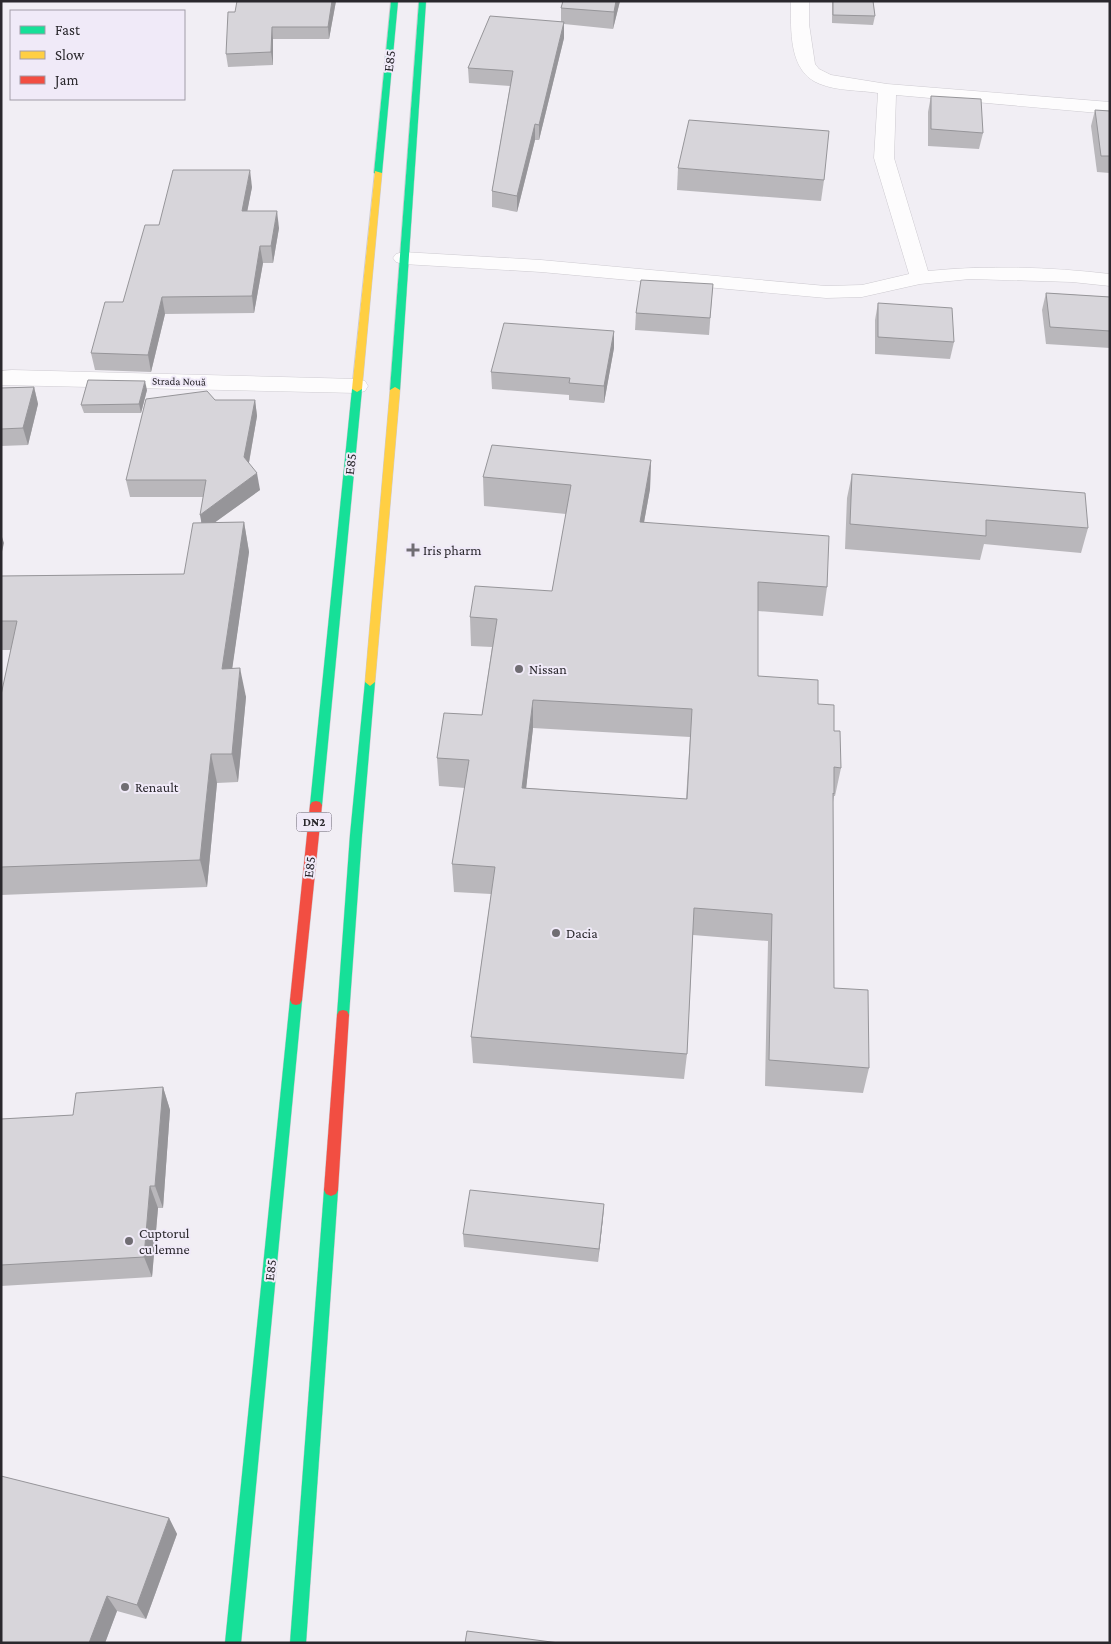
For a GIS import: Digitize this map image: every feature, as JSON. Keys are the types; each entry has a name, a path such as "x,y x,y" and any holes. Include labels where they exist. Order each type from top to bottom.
{"main road":[{"name":"E85","path":"234,1643 395,1"},
{"name":"E85","path":"298,1643 356,835 385,521 423,1"}],"street":[{"path":"800,1 800,24 806,65 813,73 826,80 887,88 1110,108"},
{"path":"887,88 884,158 920,278"},
{"path":"403,258 541,266 826,292 862,291 920,278 970,273 1072,276 1110,280"},
{"name":"Strada Nouă","path":"1,378 12,376 357,386"}],"building":[{"path":"237,1 332,1 328,27 272,27 271,52 226,54 228,12 235,12"},
{"path":"563,1 616,1 614,12 561,8"},
{"path":"833,1 873,1 875,16 833,15"},
{"path":"490,16 564,22 539,125 535,124 517,196 492,191 513,71 468,68"},
{"path":"931,96 981,99 983,133 931,129"},
{"path":"1095,110 1110,111 1110,156 1101,156"},
{"path":"689,120 829,131 824,180 678,168"},
{"path":"173,170 250,170 242,211 277,211 271,246 260,246 252,296 162,297 148,355 91,353 105,302 123,302 145,225 159,225"},
{"path":"641,280 713,284 710,318 636,313"},
{"path":"1046,293 1110,297 1110,331 1050,327"},
{"path":"878,303 952,308 954,342 878,337"},
{"path":"504,323 614,331 604,386 569,383 570,378 491,372"},
{"path":"88,380 145,381 139,404 81,405"},
{"path":"34,387 23,428 1,429 1,388"},
{"path":"207,391 215,400 255,400 244,457 257,473 200,515 206,480 126,480 146,399"},
{"path":"492,445 651,460 640,522 829,536 827,587 758,582 758,676 818,680 818,704 834,705 834,731 840,731 841,768 834,767 833,793 834,988 868,990 869,1068 769,1060 772,914 694,908 687,1054 471,1037 495,867 452,864 469,760 437,758 444,713 482,715 497,619 470,617 475,586 552,591 571,485 483,477","holes":["533,700 692,709 687,799 522,788"]},
{"path":"852,474 1085,493 1088,528 986,520 986,536 850,524"},
{"path":"244,522 222,669 240,668 232,754 211,754 200,860 1,867 1,695 17,621 1,621 1,576 184,574 193,523"},
{"path":"163,1087 155,1186 150,1186 144,1257 1,1265 1,1119 73,1115 76,1093"},
{"path":"470,1190 604,1204 599,1249 463,1234"},
{"path":"1,1476 169,1518 137,1605 107,1596 89,1643 1,1643"},
{"path":"467,1631 559,1643 465,1643"}],"traffic: fast":[{"path":"378,173 395,1"},
{"path":"395,390 423,1"},
{"path":"316,805 357,389"},
{"path":"343,1015 356,835 370,682"},
{"path":"233,1643 296,1000"},
{"path":"298,1643 331,1190"}],"traffic: slow":[{"path":"357,389 378,173"},
{"path":"370,682 395,390"}],"traffic: jam":[{"path":"296,1000 316,805"},
{"path":"331,1190 343,1015"}],"place":[{"name":"Iris pharm","path":"413,550"},
{"name":"Nissan","path":"519,669"},
{"name":"Renault","path":"125,787"},
{"name":"Dacia","path":"556,933"},
{"name":"Cuptorul cu lemne","path":"129,1241"}]}
